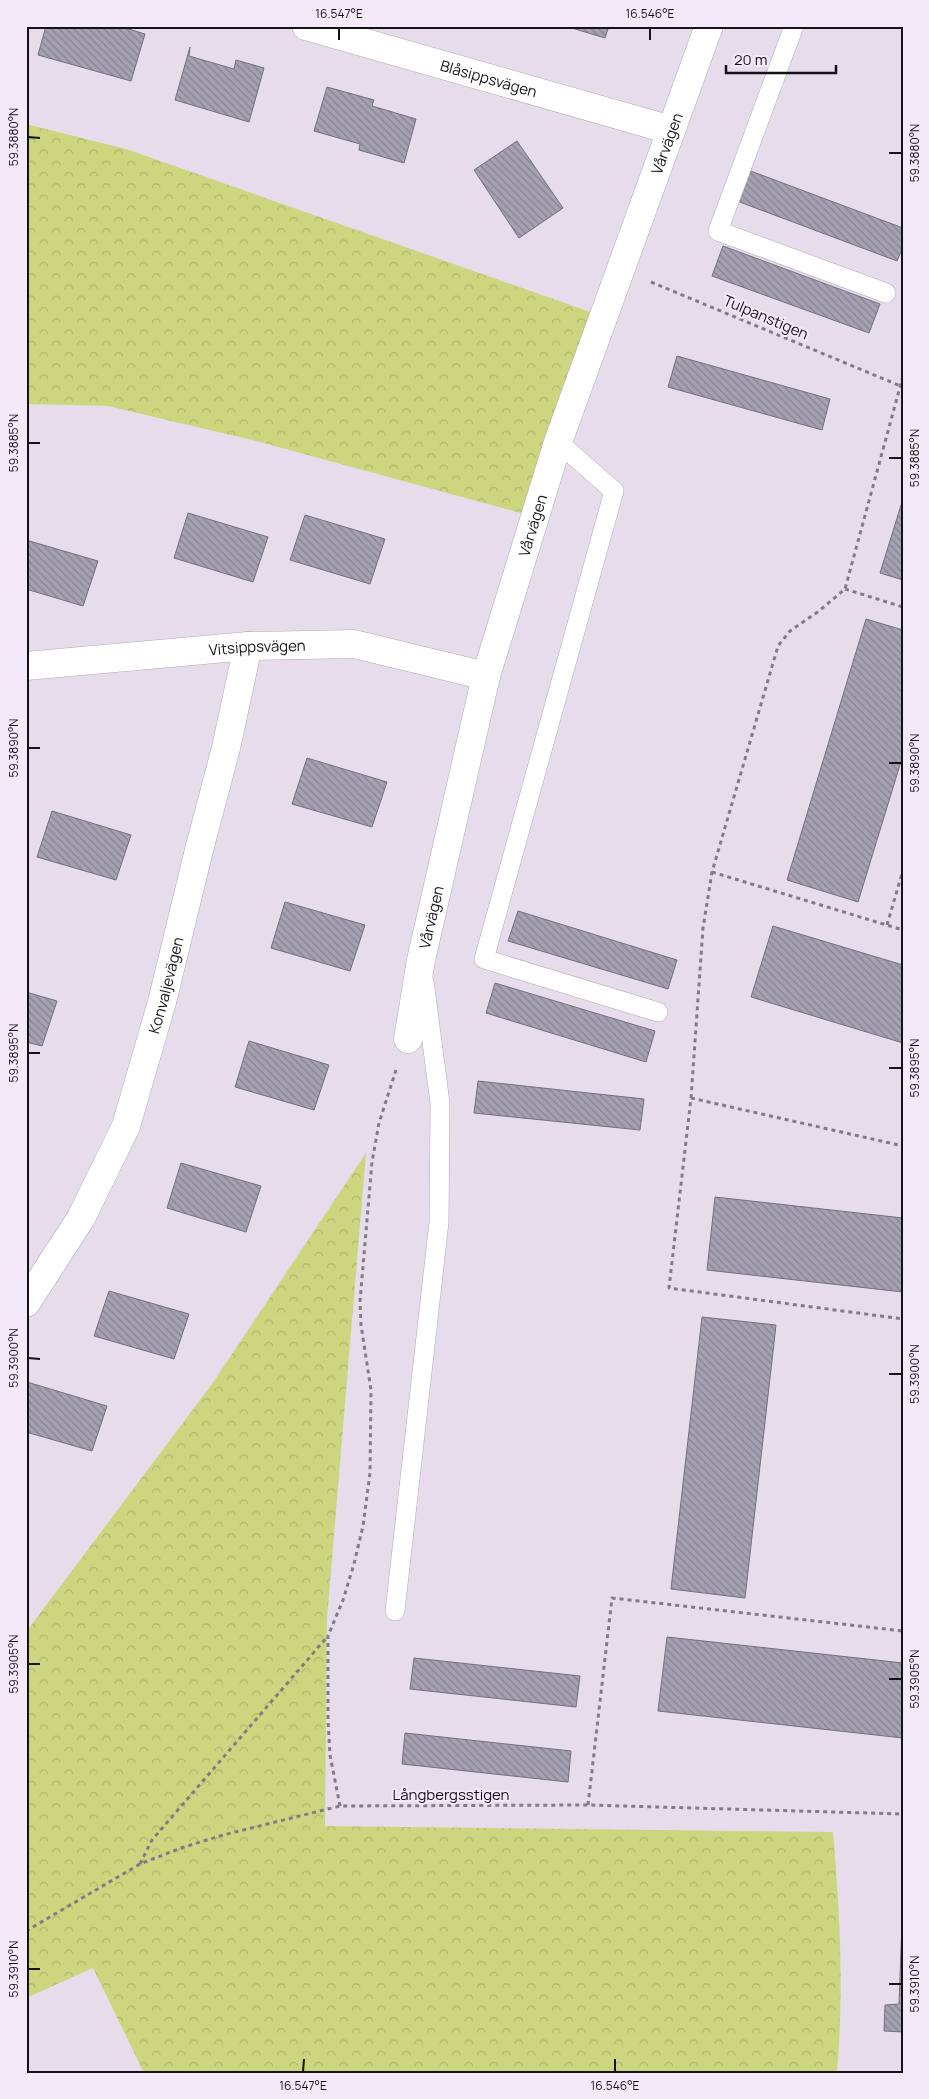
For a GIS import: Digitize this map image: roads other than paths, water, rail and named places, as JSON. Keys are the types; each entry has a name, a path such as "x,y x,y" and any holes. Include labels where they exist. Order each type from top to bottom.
{"street":[{"name":"Blåsippsvägen","path":"306,26 671,130"},
{"name":"Vårvägen","path":"408,1039 421,960 486,676 558,442 709,26"},
{"name":"Vitsippsvägen","path":"26,666 248,646 354,644 486,676"},
{"name":"Konvaljevägen","path":"26,1303 81,1218 126,1126 162,1002 226,748 248,646"}],"lane":[{"path":"794,26 718,231 886,294"},
{"path":"558,442 614,491 484,959 658,1012"},
{"path":"395,1611 439,1222 440,1103 421,960"}]}
